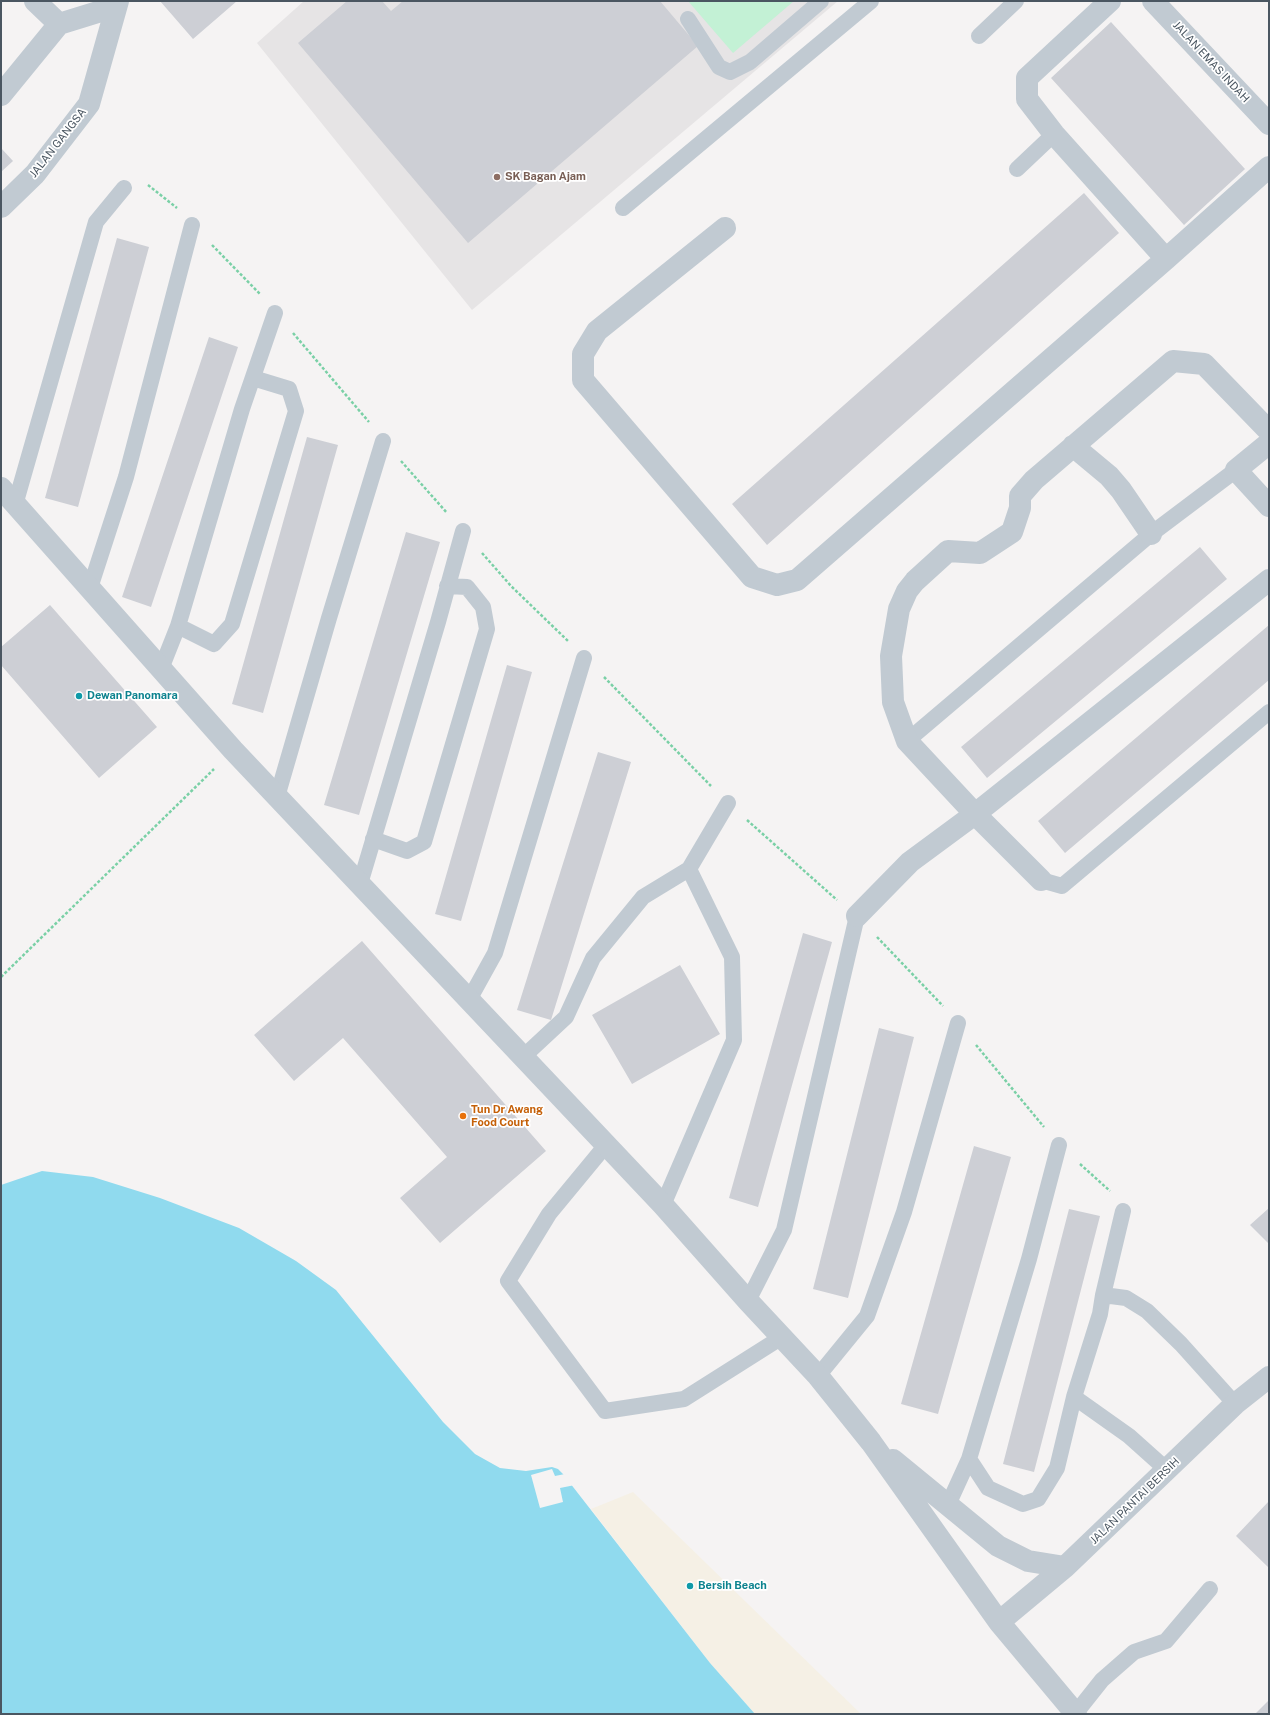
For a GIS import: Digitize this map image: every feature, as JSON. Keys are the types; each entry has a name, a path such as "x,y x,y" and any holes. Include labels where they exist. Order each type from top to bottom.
{"street":[{"path":"35,1 59,24"},
{"path":"1110,1 1027,78 1027,99 1054,134 1166,260"},
{"name":"JALAN EMAS INDAH","path":"1153,1 1269,124"},
{"path":"1,95 59,24 106,3"},
{"name":"JALAN GANGSA","path":"1,207 35,174 89,104 106,3"},
{"path":"725,228 597,331 583,354 583,380 752,577 777,585 797,580 1166,260 1269,167"},
{"path":"1041,880 974,814 907,741 893,702 891,656 899,609 906,591 915,580 948,551 980,553 1012,532 1020,508 1020,496 1034,480 1173,361 1204,364 1269,431"},
{"path":"1269,443 1236,470 1269,506"},
{"path":"1073,446 1113,481 1137,512 1151,534"},
{"path":"1,488 233,750 606,1145 818,1376 871,1442 999,1622 1076,1714"},
{"path":"857,916 910,862 974,814 1269,580"},
{"name":"JALAN PANTAI BERSIH","path":"999,1622 1065,1567 1234,1404 1269,1377"},
{"path":"871,1442 998,1546 1028,1561 1065,1567"}],"lane":[{"path":"688,19 719,67 730,72 750,62 821,1"},
{"path":"623,208 871,1"},
{"path":"978,36 1016,1"},
{"path":"1017,169 1054,134"},
{"path":"15,505 96,222 124,188"},
{"path":"90,588 126,477 192,225"},
{"path":"161,669 178,626 253,378 275,312"},
{"path":"178,626 214,644 232,624 296,410 289,389 253,378"},
{"path":"278,797 329,618 383,441"},
{"path":"907,741 1151,534 1236,470"},
{"path":"360,884 463,531"},
{"path":"374,839 408,851 424,842 485,637 487,629 483,607 467,587 447,586"},
{"path":"469,1000 495,953 584,658"},
{"path":"1041,880 1062,886 1269,712"},
{"path":"523,1057 566,1018 593,958 643,897 689,869 728,803"},
{"path":"663,1206 734,1040 732,957 689,869"},
{"path":"748,1301 784,1230 857,916"},
{"path":"818,1376 867,1316 904,1212 958,1022"},
{"path":"606,1145 549,1214 508,1281 605,1411 684,1399 782,1337"},
{"path":"948,1505 969,1459 1029,1259 1059,1145"},
{"path":"969,1459 988,1488 1023,1504 1038,1499 1057,1468 1074,1397 1100,1314 1103,1295 1123,1212"},
{"path":"1103,1295 1126,1298 1147,1311 1181,1344 1234,1404"},
{"path":"1074,1397 1129,1436 1167,1470"},
{"path":"1076,1714 1102,1680 1134,1652 1166,1641 1210,1589"}],"path":[{"path":"124,188 148,185 180,210 192,225 265,300 376,429 383,441 511,586 728,803 857,916 958,1022 1059,1145 1115,1195 1123,1212"},
{"path":"1,976 233,750"}],"shaded area":[{"name":"SK Bagan Ajam","path":"304,1 838,1 472,310 257,43"}],"green space":[{"path":"688,1 794,1 733,53"}],"sand":[{"name":"Bersih Beach","path":"633,1492 861,1714 755,1714 710,1663 591,1509"}],"water":[{"path":"42,1171 93,1177 160,1198 239,1228 296,1261 336,1290 443,1422 475,1454 500,1468 526,1471 552,1467 558,1469 563,1474 710,1663 755,1714 1,1714 1,1185"}],"pier":[{"path":"552,1469 555,1476 565,1474 575,1485 560,1488 563,1502 540,1508 531,1475"}],"building":[{"path":"160,1 237,1 193,39"},
{"path":"347,1 382,1 391,11 403,1 660,1 698,46 468,243 298,43"},
{"path":"1111,22 1245,169 1184,225 1051,78"},
{"path":"1,148 13,161 1,172"},
{"path":"1084,193 1119,233 767,545 732,504"},
{"path":"117,238 149,247 78,507 45,498"},
{"path":"209,337 238,347 151,607 122,597"},
{"path":"307,437 338,445 263,713 232,704"},
{"path":"406,532 440,542 359,815 324,805"},
{"path":"1200,547 1227,579 987,778 961,747"},
{"name":"Dewan Panomara","path":"50,605 157,727 99,778 1,665 1,647"},
{"path":"1269,625 1269,680 1065,853 1038,821"},
{"path":"507,665 532,672 461,921 435,914"},
{"path":"598,752 631,762 551,1020 517,1010"},
{"path":"803,933 832,942 758,1207 729,1198"},
{"name":"Tun Dr Awang Food Court","path":"362,941 546,1151 440,1243 400,1198 447,1157 343,1038 294,1081 254,1035"},
{"path":"680,965 720,1034 632,1084 592,1015"},
{"path":"879,1028 914,1037 848,1298 813,1289"},
{"path":"974,1146 1011,1157 938,1414 901,1404"},
{"path":"1269,1208 1269,1244 1250,1225"},
{"path":"1069,1209 1100,1216 1034,1472 1003,1464"},
{"path":"1269,1501 1269,1568 1236,1536"},
{"path":"1269,1700 1269,1714 1255,1714"}],"place":[{"name":"SK Bagan Ajam","path":"497,177"},
{"name":"Dewan Panomara","path":"79,696"},
{"name":"Tun Dr Awang Food Court","path":"463,1116"},
{"name":"Bersih Beach","path":"690,1586"}]}
